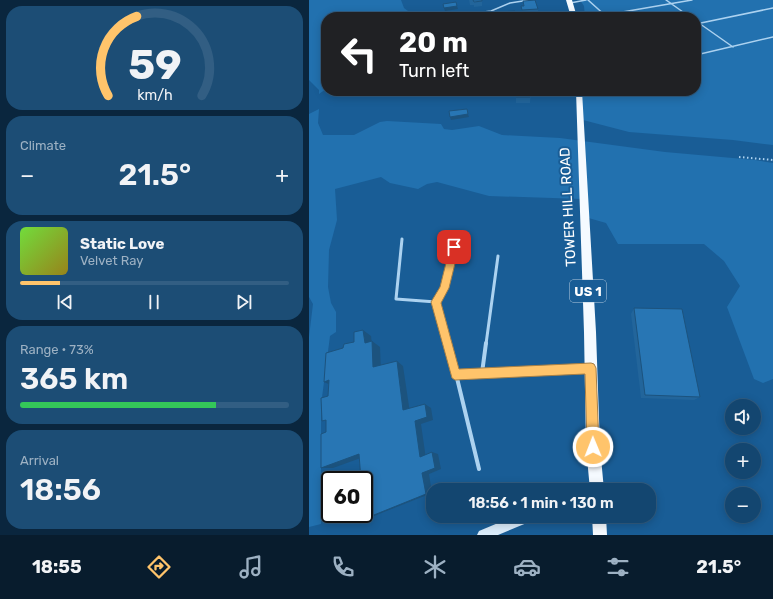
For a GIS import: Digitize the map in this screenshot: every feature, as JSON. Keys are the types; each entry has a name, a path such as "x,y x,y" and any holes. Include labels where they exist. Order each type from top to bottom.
{"main road":[{"path":"569,2 572,12"},
{"name":"TOWER HILL ROAD","path":"579,96 596,483"},
{"path":"599,523 600,535"}],"street":[{"path":"483,535 513,523"}],"lane":[{"path":"484,12 529,0"},
{"path":"569,2 587,0 601,12"},
{"path":"666,0 683,12"},
{"path":"626,12 692,0"},
{"path":"701,22 773,8"},
{"path":"701,26 733,47"},
{"path":"701,54 773,37"},
{"path":"402,239 396,299 436,302"},
{"path":"454,247 445,288 436,302 479,469"},
{"path":"482,373 498,256"},
{"path":"455,374 591,368"}],"path":[{"path":"739,156 773,160"}],"shaded area":[{"path":"309,0 401,0 404,8 408,11 321,12 321,93 319,94 319,90 309,80"},
{"path":"580,0 773,0 773,145 733,140 629,132 583,120 579,96 701,96 701,12 585,12 584,6"},
{"path":"319,109 318,123 323,135 354,135 380,122 387,121 441,124 444,129 452,130 479,126 502,135 560,138 665,152 773,163 773,379 763,383 754,379 727,307 740,286 724,261 704,244 618,244 606,223 585,217 582,199 489,196 437,182 427,184 418,189 390,183 381,177 335,189 337,220 329,250 328,287 331,303 336,312 336,332 330,336 321,405 321,524 309,527 309,337 313,304 309,297 309,114"}],"building":[{"path":"473,0 482,0 482,1 474,2"},
{"path":"535,0 538,9 522,10 521,6 524,6 523,1"},
{"path":"456,2 457,6 444,8 443,4"},
{"path":"516,96 530,96 530,97"},
{"path":"467,109 468,114 450,117 449,111"},
{"path":"634,308 682,309 700,397 645,395"},
{"path":"363,330 365,343 372,341 373,367 397,361 403,410 425,404 427,417 415,421 420,457 432,452 435,468 422,473 426,494 373,515 373,471 360,471 359,454 321,468 321,434 326,432 326,420 322,421 321,398 328,396 329,380 324,382 326,353 343,348 344,344 354,342 354,332"}],"route":[{"path":"454,247 445,288 436,302 455,374 591,368 593,447"}]}
